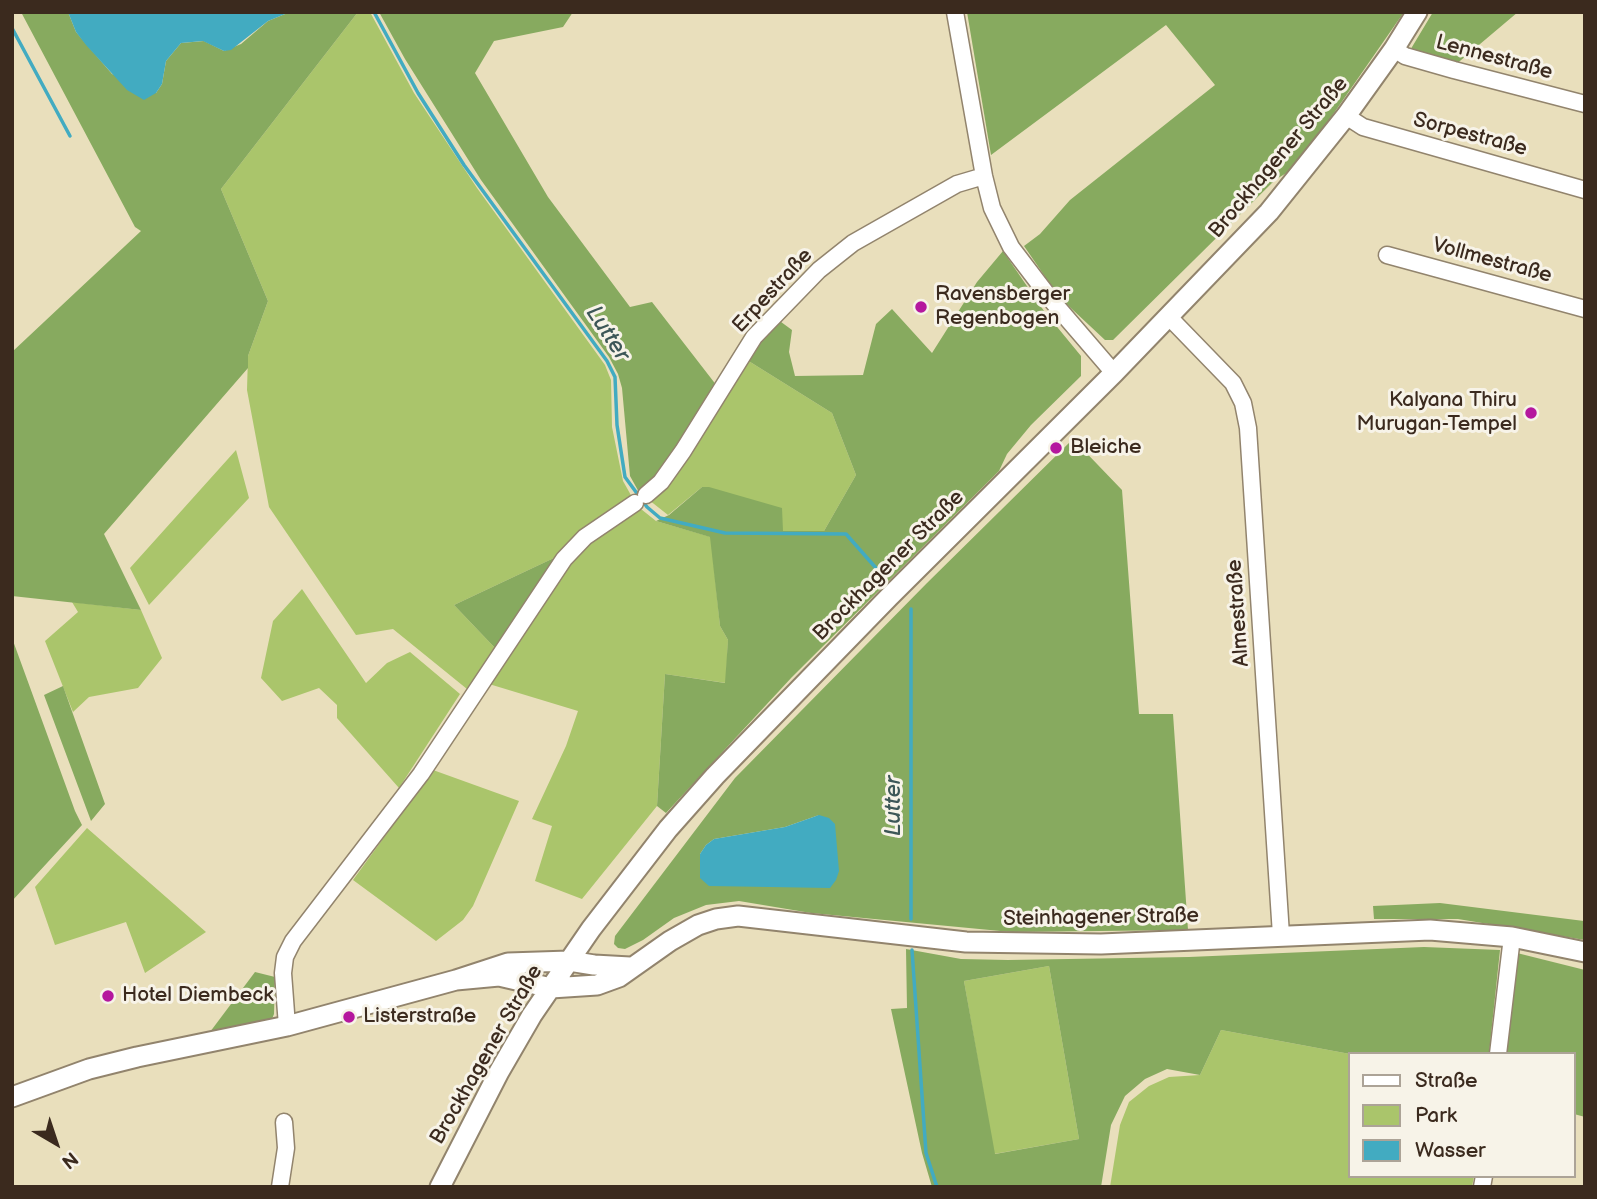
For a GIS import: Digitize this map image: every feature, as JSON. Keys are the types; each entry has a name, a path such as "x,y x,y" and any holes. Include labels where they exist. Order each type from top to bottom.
{"main road":[{"name":"Brockhagener Straße","path":"440,1187 499,1072 551,988 626,882 668,829 715,776 889,597 1114,373 1269,212 1346,116 1417,12"},
{"name":"Steinhagener Straße","path":"456,981 499,976 551,988 597,985 619,977 630,967 698,925 738,916 966,942 1101,944 1430,930 1511,937 1585,953"},
{"name":"Steinhagener Straße","path":"12,1097 89,1069 287,1026 456,981 508,963 569,961 630,967"}],"street":[{"path":"955,12 992,208 1011,247 1053,302 1114,373"},
{"name":"Lennestraße","path":"1394,49 1405,56 1585,104"},
{"name":"Sorpestraße","path":"1346,116 1363,127 1585,190"},
{"name":"Erpestraße","path":"287,1026 283,973 285,957 293,941 421,774 564,559 585,537 661,482 754,337 844,248 957,184 984,176"},
{"name":"Vollmestraße","path":"1387,255 1585,309"},
{"name":"Almestraße","path":"1169,317 1233,383 1243,403 1248,428 1281,936"},
{"path":"1498,1052 1511,937"},
{"path":"280,1187 286,1148 284,1122"}],"green space":[{"path":"21,12 68,12 76,32 112,74 156,93 162,84 166,61 181,43 204,41 224,51 241,44 268,21 290,12 358,12 221,189 268,301 248,356 248,368 104,534 141,610 12,596 12,352 141,231 135,227"},
{"path":"358,12 370,12 414,93 477,188 605,365 611,380 612,427 623,481 632,497 556,557 454,605 495,648 467,689 393,629 356,635 269,507 247,390 248,356 268,301 221,189"},
{"path":"379,12 573,12 563,27 494,41 475,73 548,197 630,307 652,302 717,386 679,449 640,494 630,476 622,388 609,357 481,180 405,59"},
{"path":"967,12 1404,12 1327,123 1288,172 1275,180 1113,340 1105,340 1059,297 1024,246 1040,234 1070,200 1215,85 1166,25 991,155"},
{"path":"1433,12 1518,12 1454,66 1409,52"},
{"path":"1003,251 1044,311 1081,356 1081,376 1031,425 1007,454 999,471 792,677 666,813 657,806 665,674 725,683 728,640 720,626 710,537 656,521 669,515 702,487 709,487 782,508 783,531 824,531 856,475 832,413 747,360 759,339 777,319 792,330 789,352 795,376 863,375 876,324 892,309 932,353 977,282"},
{"path":"747,360 832,413 856,475 824,531 783,531 702,487 668,515 649,500"},
{"path":"1073,439 1122,490 1139,714 1173,714 1188,930 1011,932 811,913 739,901 706,905 674,918 625,949 618,948 614,944 615,936 735,778","holes":["819,815 700,878 700,854 714,839 785,827"]},
{"path":"236,450 249,498 149,605 130,568"},
{"path":"641,509 656,521 711,537 720,626 728,640 726,683 665,674 657,806 582,899 535,881 552,826 532,819 566,746 578,711 489,684 569,561 589,543"},
{"path":"556,557 495,648 454,605"},
{"path":"302,589 366,683 387,663 410,652 460,694 399,788 337,718 337,705 319,688 282,701 261,678 273,621"},
{"path":"72,602 141,610 162,658 138,688 89,697 73,712 45,641 78,612"},
{"path":"12,638 82,825 12,901"},
{"path":"63,686 105,804 91,821 44,695"},
{"path":"1585,740 1585,940 1458,919 1374,919 1373,906 1440,903 1584,921"},
{"path":"433,770 519,801 473,906 463,920 436,941 353,880"},
{"path":"87,828 206,932 145,973 126,922 55,945 35,887"},
{"path":"1424,947 1500,950 1489,1052 1348,1054 1221,1030 1200,1075 1167,1069 1145,1079 1125,1096 1111,1125 1101,1187 932,1187 922,1153 891,1009 907,1008 906,949 961,959 1189,957","holes":["1049,966 1079,1139 995,1154 964,981"]},
{"path":"1517,953 1585,970 1585,1117 1576,1115 1576,1052 1503,1052"},
{"path":"1049,966 1079,1139 994,1154 964,981"},
{"path":"255,972 275,977 272,1019 210,1032"},
{"path":"1221,1030 1348,1054 1348,1178 1474,1178 1472,1187 1110,1187 1120,1125 1129,1102 1149,1086 1169,1077 1200,1075"}],"water":[{"path":"68,12 290,12 268,21 231,50 224,51 203,41 181,43 166,61 162,84 156,93 144,100 127,90 86,45 76,32"},
{"path":"819,815 829,818 835,824 839,871 830,888 709,886 700,878 700,854 714,839 785,827"}],"waterway":[{"name":"Lutter","path":"374,12 418,93 464,165 607,361 615,377 617,425 625,477 647,507 660,518 725,533 846,534 883,576"},
{"path":"12,28 70,136"},
{"name":"Lutter","path":"911,609 911,919"},
{"name":"Lutter","path":"912,950 926,1153 937,1187"}],"place":[{"name":"Ravensberger Regenbogen","path":"921,307"},
{"name":"Kalyana Thiru Murugan-Tempel","path":"1531,413"},
{"name":"Bleiche","path":"1056,448"},
{"name":"Hotel Diembeck","path":"108,996"},
{"name":"Listerstraße","path":"349,1017"}]}
